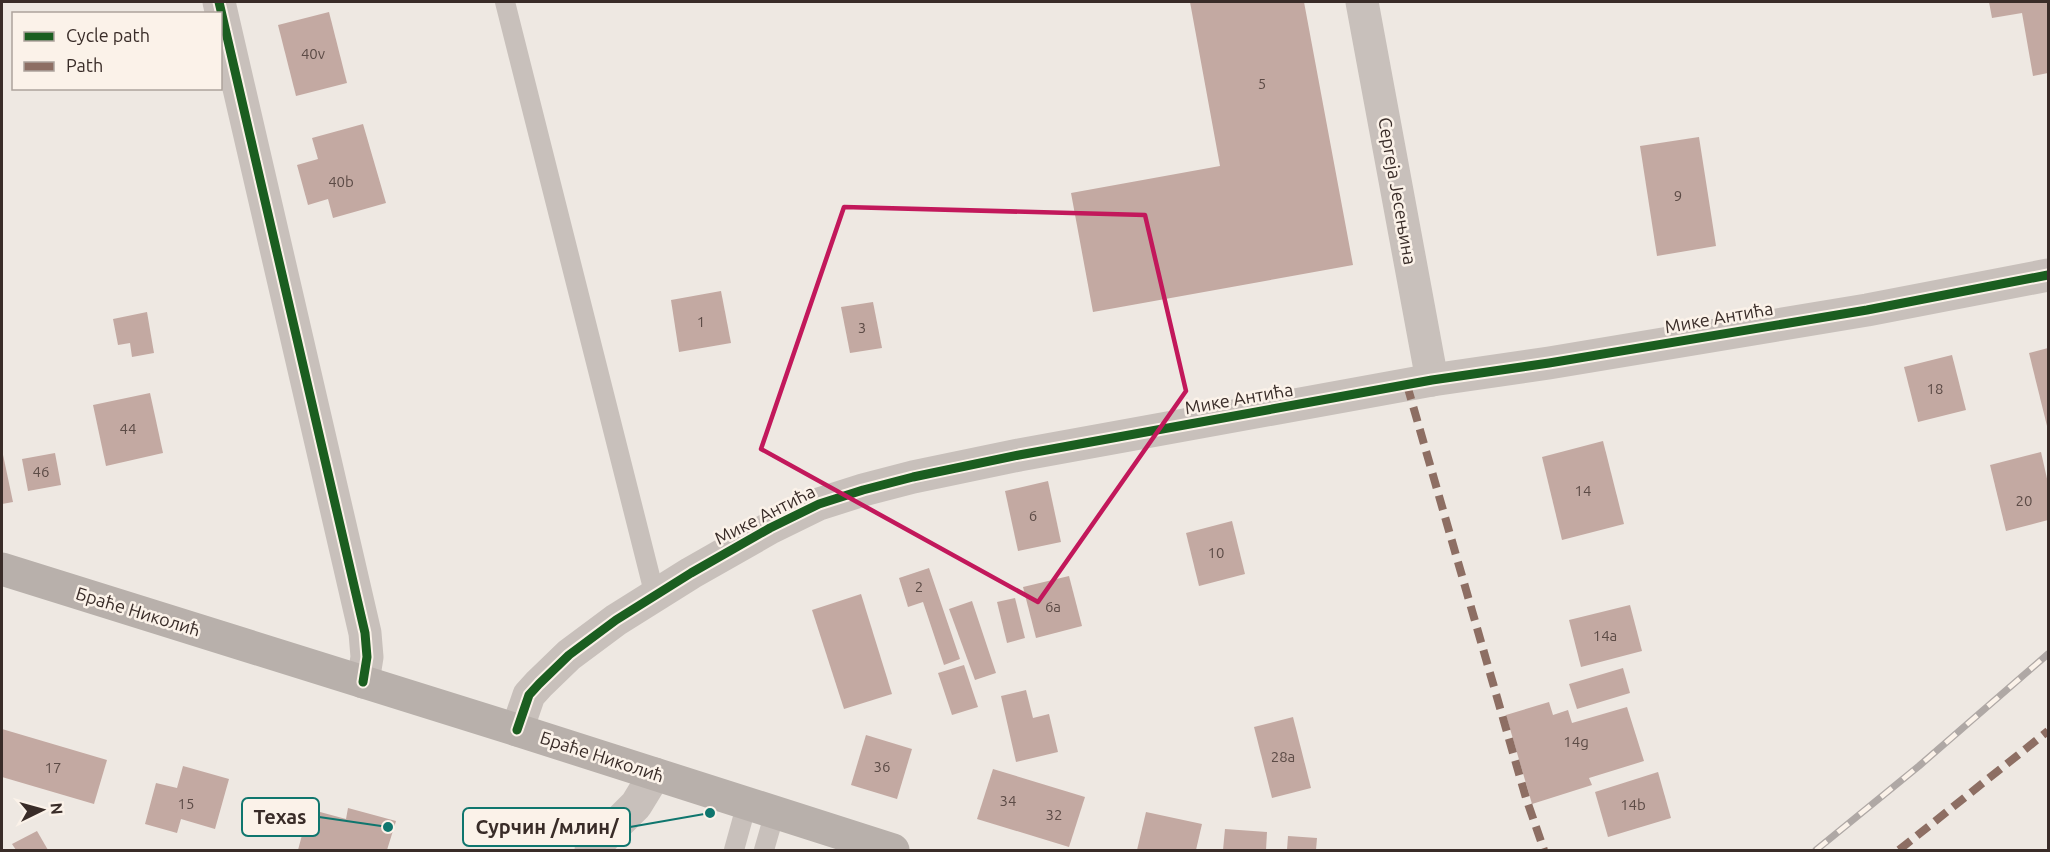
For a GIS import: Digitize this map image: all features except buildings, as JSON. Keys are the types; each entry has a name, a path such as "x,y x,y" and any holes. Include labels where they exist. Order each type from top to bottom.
{"main road":[{"name":"Браће Николић","path":"2,569 893,850"}],"street":[{"name":"Сергеја Јесењина","path":"1362,2 1431,380"},
{"path":"222,15 365,633 367,657 363,682"},
{"name":"Мике Антића","path":"517,730 529,695 569,655 616,620 770,528 819,504 863,490 1019,455 1431,380 1549,363 1867,310 2049,275"},
{"path":"591,850 636,805 656,774"}],"lane":[{"path":"506,2 655,596"},
{"path":"734,850 761,808"},
{"path":"761,808 764,850"}],"highlighted area":[{"path":"844,207 1145,215 1186,391 1038,602 761,449"}],"railway":[{"path":"1816,850 1919,766 2048,654"}],"marked path":[{"path":"1407,385 1526,798 1544,850"},
{"path":"1899,850 2048,731"}],"cycle path":[{"path":"219,2 221,12"},
{"path":"222,15 365,633 367,657 363,682"},
{"path":"517,730 529,695 569,655 616,620 691,573 770,528 819,504 863,490 1019,455 1432,380 1549,363 1867,310 2048,275"}],"place":[{"name":"Сурчин /млин/","path":"710,813"},
{"name":"Texas","path":"388,827"}]}
